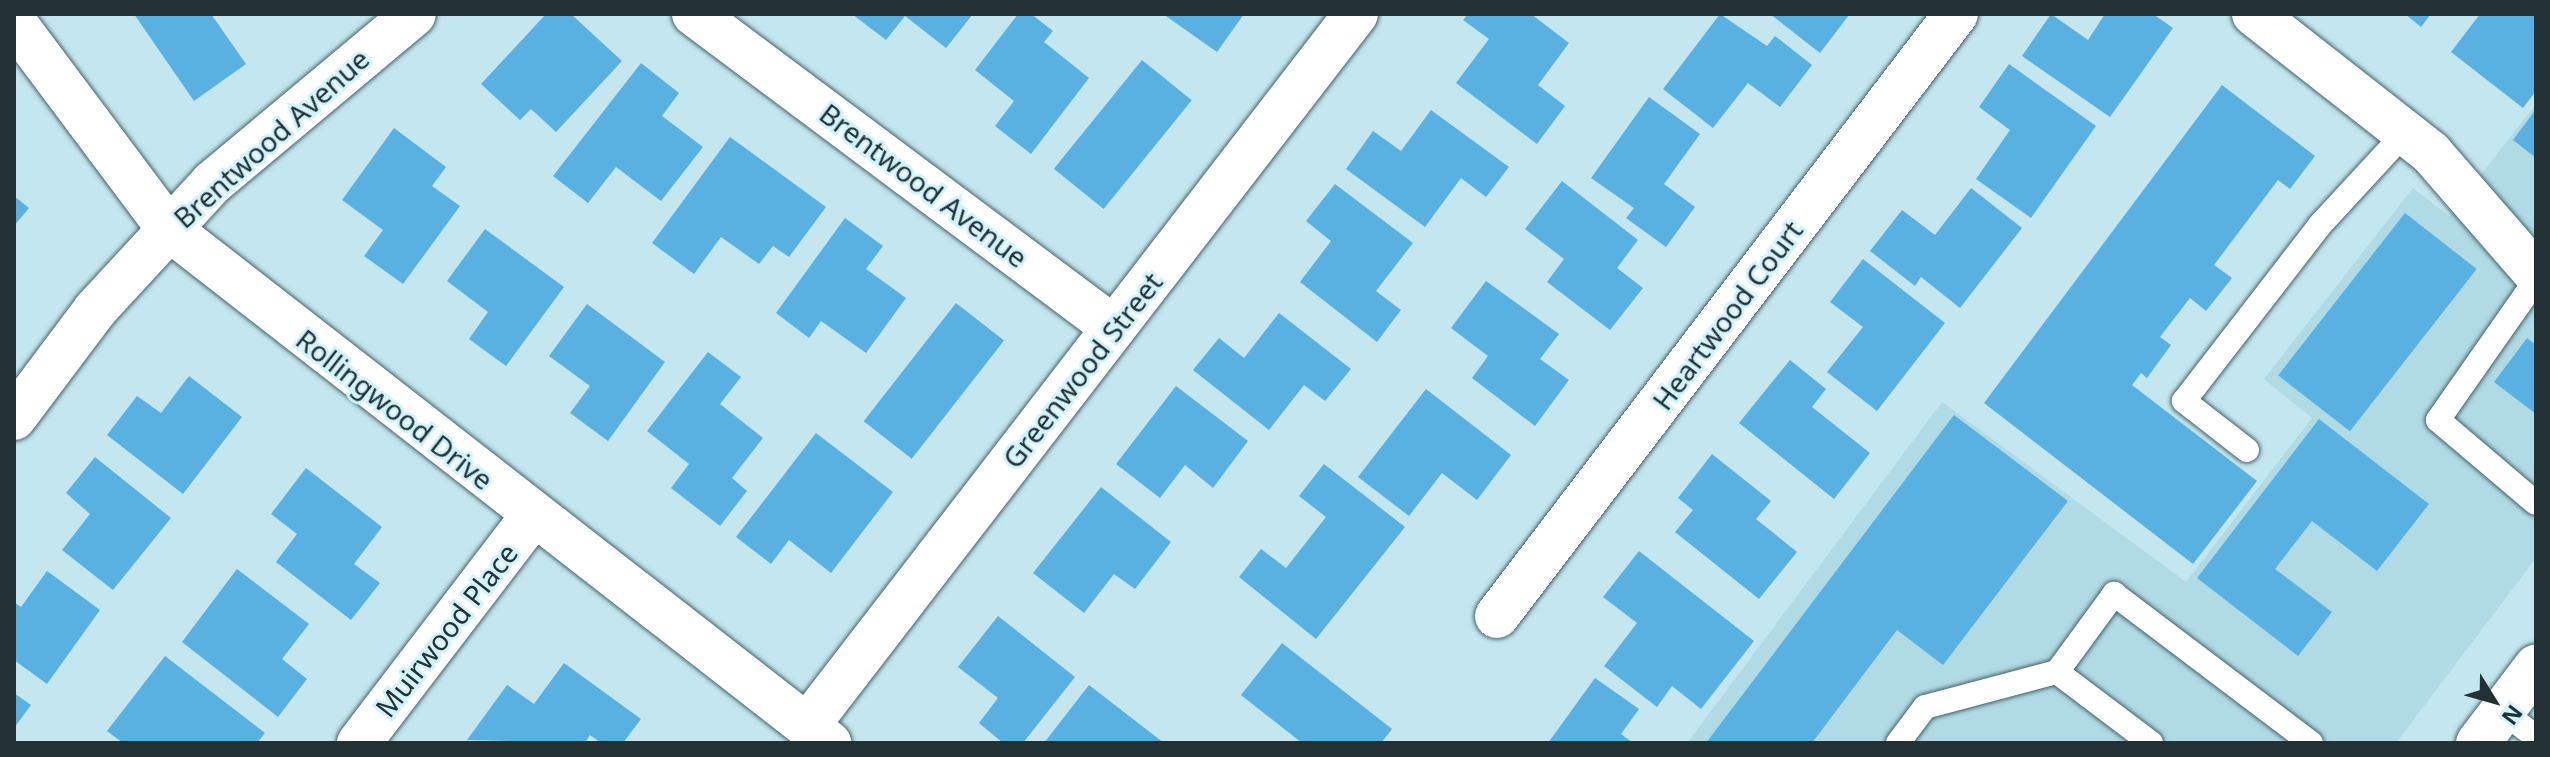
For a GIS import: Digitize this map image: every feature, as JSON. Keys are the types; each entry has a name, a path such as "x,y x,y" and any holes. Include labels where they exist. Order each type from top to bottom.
{"street":[{"name":"Brentwood Avenue","path":"14,418 95,310 212,183 414,14"},
{"name":"Brentwood Avenue","path":"694,14 1114,328"},
{"name":"Greenwood Street","path":"818,735 1114,328 1356,14"},
{"name":"Heartwood Court","path":"1497,616 1956,14"},
{"path":"2254,14 2405,133 2452,175 2536,277"},
{"name":"Rollingwood Drive","path":"14,22 169,229 532,517 818,735"},
{"name":"Muirwood Place","path":"359,743 532,517"},
{"path":"2505,730 2536,667"}],"lane":[{"path":"2247,450 2184,401 2320,225 2405,133"},
{"path":"2536,277 2438,420 2536,503"},
{"path":"1898,743 1925,707 2057,672 2114,594 2312,742"},
{"path":"2057,672 2151,743"}],"shaded area":[{"path":"2536,104 2536,558 2396,743 1687,743 1942,402 2186,582 2312,418 2264,379 2413,188 2449,216"}],"building":[{"path":"134,14 211,14 246,64 194,101"},
{"path":"546,14 571,14 622,61 556,132 531,109 520,120 481,84"},
{"path":"852,14 973,14 946,48 905,16 886,40"},
{"path":"1018,14 1031,14 1053,31 1044,42 1089,78 1031,154 995,126 1014,101 975,70"},
{"path":"1163,14 1244,14 1217,52"},
{"path":"1468,14 1531,14 1569,43 1538,85 1565,106 1537,144 1456,83 1489,39 1463,20"},
{"path":"1720,14 1767,46 1775,36 1812,65 1780,107 1748,83 1713,128 1663,89"},
{"path":"1770,14 1847,14 1849,15 1820,53"},
{"path":"2051,14 2088,40 2105,14 2153,14 2173,28 2110,117 2022,56"},
{"path":"2405,14 2431,14 2421,27"},
{"path":"2480,14 2536,14 2536,91 2523,108 2451,52"},
{"path":"1142,60 1192,100 1104,209 1054,169"},
{"path":"641,63 679,93 662,116 703,147 661,201 616,167 588,203 553,176"},
{"path":"2009,64 2096,126 2031,218 1976,179 2010,130 1979,107"},
{"path":"2222,85 2315,156 2290,189 2278,180 2214,265 2232,278 2206,311 2190,298 2160,337 2171,345 2147,378 2141,373 2132,385 2257,481 2193,564 1984,403"},
{"path":"1649,97 1700,134 1664,184 1695,207 1666,247 1626,218 1634,208 1591,178"},
{"path":"2536,109 2536,158 2513,140"},
{"path":"1431,110 1509,167 1486,197 1461,178 1425,227 1346,169 1373,131 1401,151"},
{"path":"394,128 446,167 432,186 460,206 403,284 364,256 383,230 342,200"},
{"path":"730,137 826,207 789,257 773,246 759,264 721,237 694,274 652,243"},
{"path":"1562,181 1638,240 1617,268 1643,288 1610,330 1547,282 1564,259 1525,229"},
{"path":"1335,184 1413,243 1376,291 1401,310 1377,342 1300,282 1331,241 1306,221"},
{"path":"1971,188 2022,228 1960,308 1921,277 1915,286 1870,251 1902,210 1935,235"},
{"path":"14,196 29,208 14,226"},
{"path":"2405,213 2477,269 2350,431 2278,375"},
{"path":"845,218 883,246 866,269 906,298 866,353 821,321 809,338 776,313"},
{"path":"485,229 564,287 506,366 469,339 488,312 447,281"},
{"path":"1863,259 1945,323 1877,411 1827,372 1863,327 1830,302"},
{"path":"1486,281 1559,334 1540,359 1569,380 1535,426 1472,378 1488,356 1451,328"},
{"path":"956,303 1004,341 912,459 864,421"},
{"path":"587,304 665,362 608,441 570,413 590,386 549,356"},
{"path":"1279,313 1351,369 1325,401 1304,385 1269,430 1193,370 1219,338 1244,358"},
{"path":"2527,338 2536,345 2536,414 2494,382"},
{"path":"708,352 741,377 720,404 763,438 732,478 747,491 720,526 671,488 689,464 647,431"},
{"path":"1790,360 1826,389 1812,407 1870,453 1834,499 1739,423"},
{"path":"189,376 242,417 183,494 107,435 137,396 161,413"},
{"path":"1176,386 1248,441 1213,488 1185,465 1160,498 1116,464"},
{"path":"1426,389 1511,455 1477,500 1442,473 1409,516 1358,477"},
{"path":"1954,415 2068,501 1943,665 1897,630 1812,743 1706,743"},
{"path":"2319,419 2429,504 2377,571 2312,521 2275,569 2332,612 2298,656 2197,578"},
{"path":"816,433 893,492 831,573 789,540 771,564 736,537"},
{"path":"1712,454 1771,501 1756,519 1797,552 1759,599 1675,532 1693,510 1678,498"},
{"path":"95,457 171,518 113,590 62,550 90,514 66,493"},
{"path":"1324,464 1405,527 1316,639 1239,577 1261,549 1286,568 1326,517 1299,496"},
{"path":"306,468 382,527 354,564 380,583 351,620 276,562 297,534 271,514"},
{"path":"1101,487 1171,542 1135,589 1114,574 1084,613 1033,573"},
{"path":"1639,551 1754,641 1701,709 1672,686 1657,707 1604,666 1637,623 1603,597"},
{"path":"237,569 309,624 282,659 307,679 278,717 182,642"},
{"path":"47,571 100,610 47,684 14,660 14,602 21,607"},
{"path":"998,616 1075,677 1023,743 1003,743 979,723 998,698 958,667"},
{"path":"1282,643 1392,729 1381,743 1302,743 1241,695"},
{"path":"165,656 265,733 257,743 123,743 107,731"},
{"path":"564,663 641,719 623,743 601,743 590,735 585,743 467,740 507,685 534,704"},
{"path":"1595,678 1639,709 1621,734 1633,743 1548,743"},
{"path":"1089,685 1164,743 1044,743"},
{"path":"14,693 31,705 14,728"}]}
